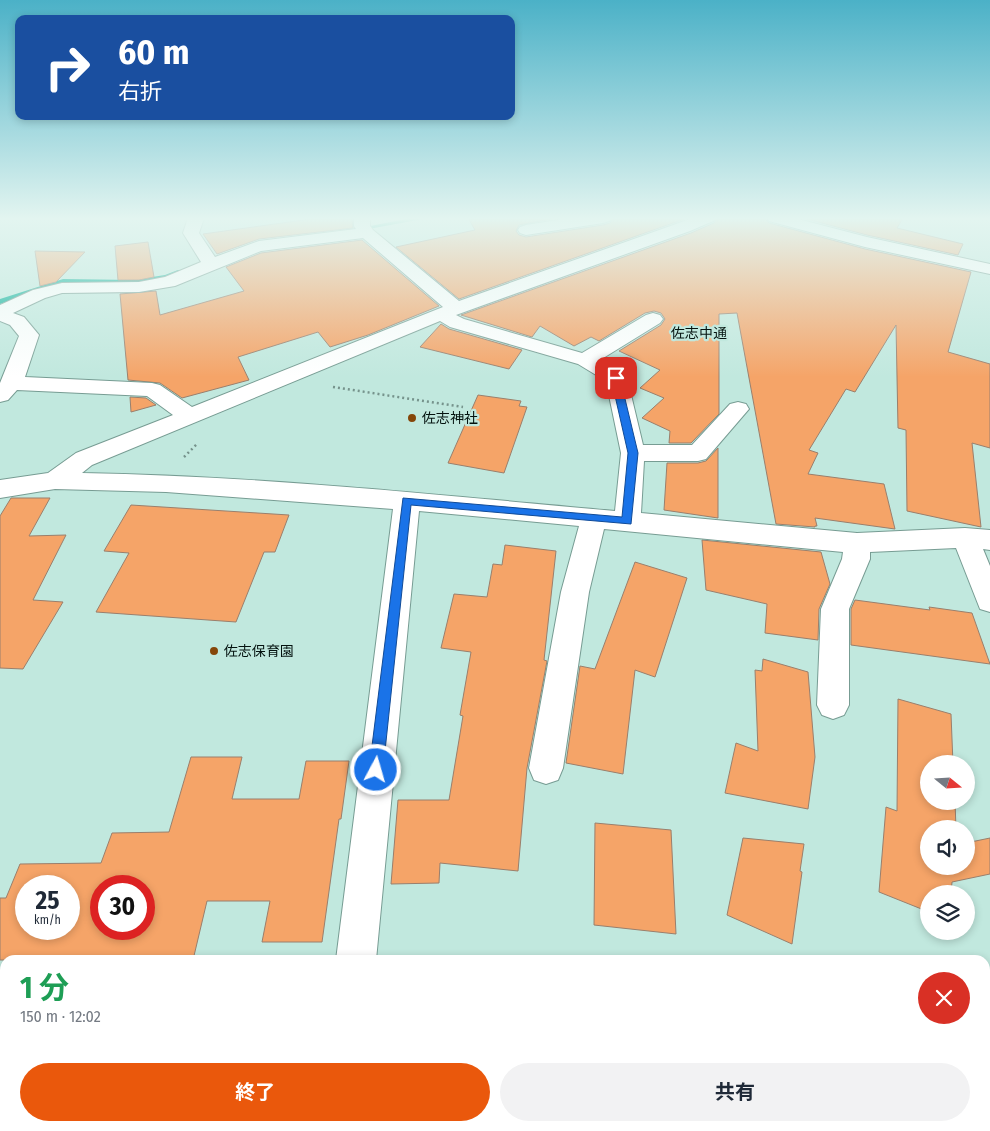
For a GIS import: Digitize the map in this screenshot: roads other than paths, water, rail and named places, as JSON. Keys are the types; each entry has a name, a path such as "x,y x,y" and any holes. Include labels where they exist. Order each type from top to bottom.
{"street":[{"path":"0,314 39,294 62,288 139,287 169,282 191,271"},
{"path":"409,271 449,311 457,324 585,360 616,378 633,453 627,521"},
{"path":"55,481 84,459 449,311 563,271"},
{"path":"0,314 17,321 29,335 6,389 152,390 190,416"},
{"path":"585,360 653,319"},
{"path":"633,453 698,453 738,409"},
{"path":"0,488 55,481 166,483 407,501 856,543 978,539 990,600"},
{"path":"357,955 407,501"},
{"path":"546,768 576,592 594,518"},
{"path":"833,706 835,609 856,559 856,543"}],"waterway":[{"path":"0,302 63,281 133,282 167,277 178,272"}],"place":[{"name":"佐志神社","path":"412,418"},
{"name":"佐志保育園","path":"214,651"}],"district":[{"name":"佐志中通","path":"699,333"}]}
